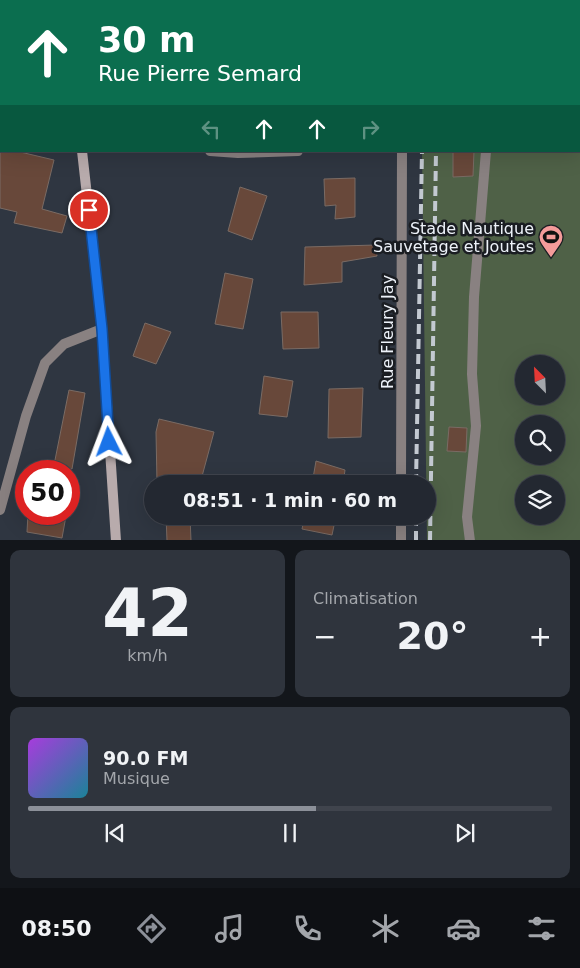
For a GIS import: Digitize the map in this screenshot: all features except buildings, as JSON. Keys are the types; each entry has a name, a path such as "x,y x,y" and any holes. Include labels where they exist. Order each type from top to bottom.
{"main road":[{"path":"82,152 102,329 116,540"}],"street":[{"path":"224,152 268,152"},
{"name":"Rue Fleury Jay","path":"401,475 402,152"},
{"path":"470,540 467,518 476,426 472,374 474,297 486,152"},
{"path":"0,510 26,416 45,363 64,344 102,329"},
{"path":"401,525 401,540"}],"green space":[{"path":"422,152 580,152 580,540 427,540 427,525 436,525 436,475 426,475"}],"railway":[{"path":"416,475 422,152"},
{"path":"430,540 436,152"},
{"path":"416,525 416,540"}],"place":[{"name":"Stade Nautique Sauvetage et Joutes","path":"551,258"}],"route":[{"path":"89,210 102,329 109,442"}]}
